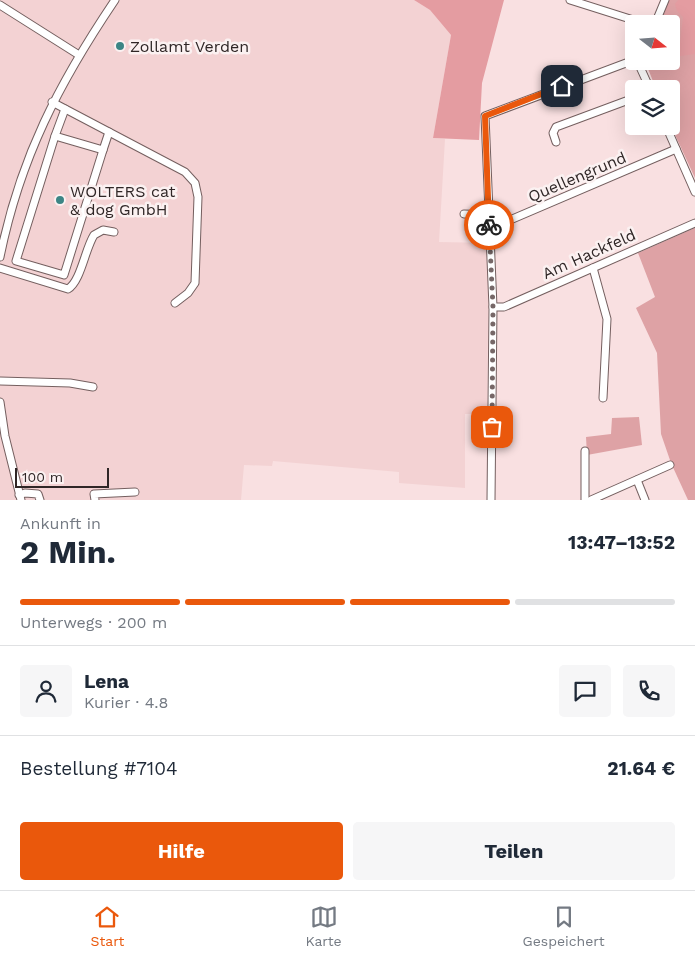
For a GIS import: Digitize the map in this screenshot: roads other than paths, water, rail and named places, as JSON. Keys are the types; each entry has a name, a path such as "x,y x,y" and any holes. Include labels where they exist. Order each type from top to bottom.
{"street":[{"path":"0,257 19,183 52,102 79,55 115,0"},
{"path":"570,0 625,17"},
{"path":"659,15 665,0"},
{"path":"0,5 79,55"},
{"path":"491,500 493,307 485,116 625,63"},
{"path":"556,142 553,133 556,127 625,101"},
{"path":"52,102 185,172 195,183 198,189 195,283 188,293 175,303"},
{"path":"65,109 16,261 64,275 109,132"},
{"path":"670,135 695,192"},
{"path":"55,136 103,150"},
{"name":"Quellengrund","path":"489,229 676,150"},
{"path":"464,214 489,215"},
{"name":"Am Hackfeld","path":"493,307 504,306 695,223"},
{"path":"0,268 68,289 78,276 94,235 103,230 114,232"},
{"path":"593,268 607,319 603,398"},
{"path":"0,381 70,383 93,387"},
{"path":"0,402 3,436 20,497 25,493 38,494 40,500"},
{"path":"585,451 585,500"},
{"path":"591,500 670,465"},
{"path":"637,480 645,500"},
{"path":"95,500 94,494 135,492"}],"place":[{"name":"Zollamt Verden","path":"120,46"},
{"name":"WOLTERS cat & dog GmbH","path":"60,200"}]}
